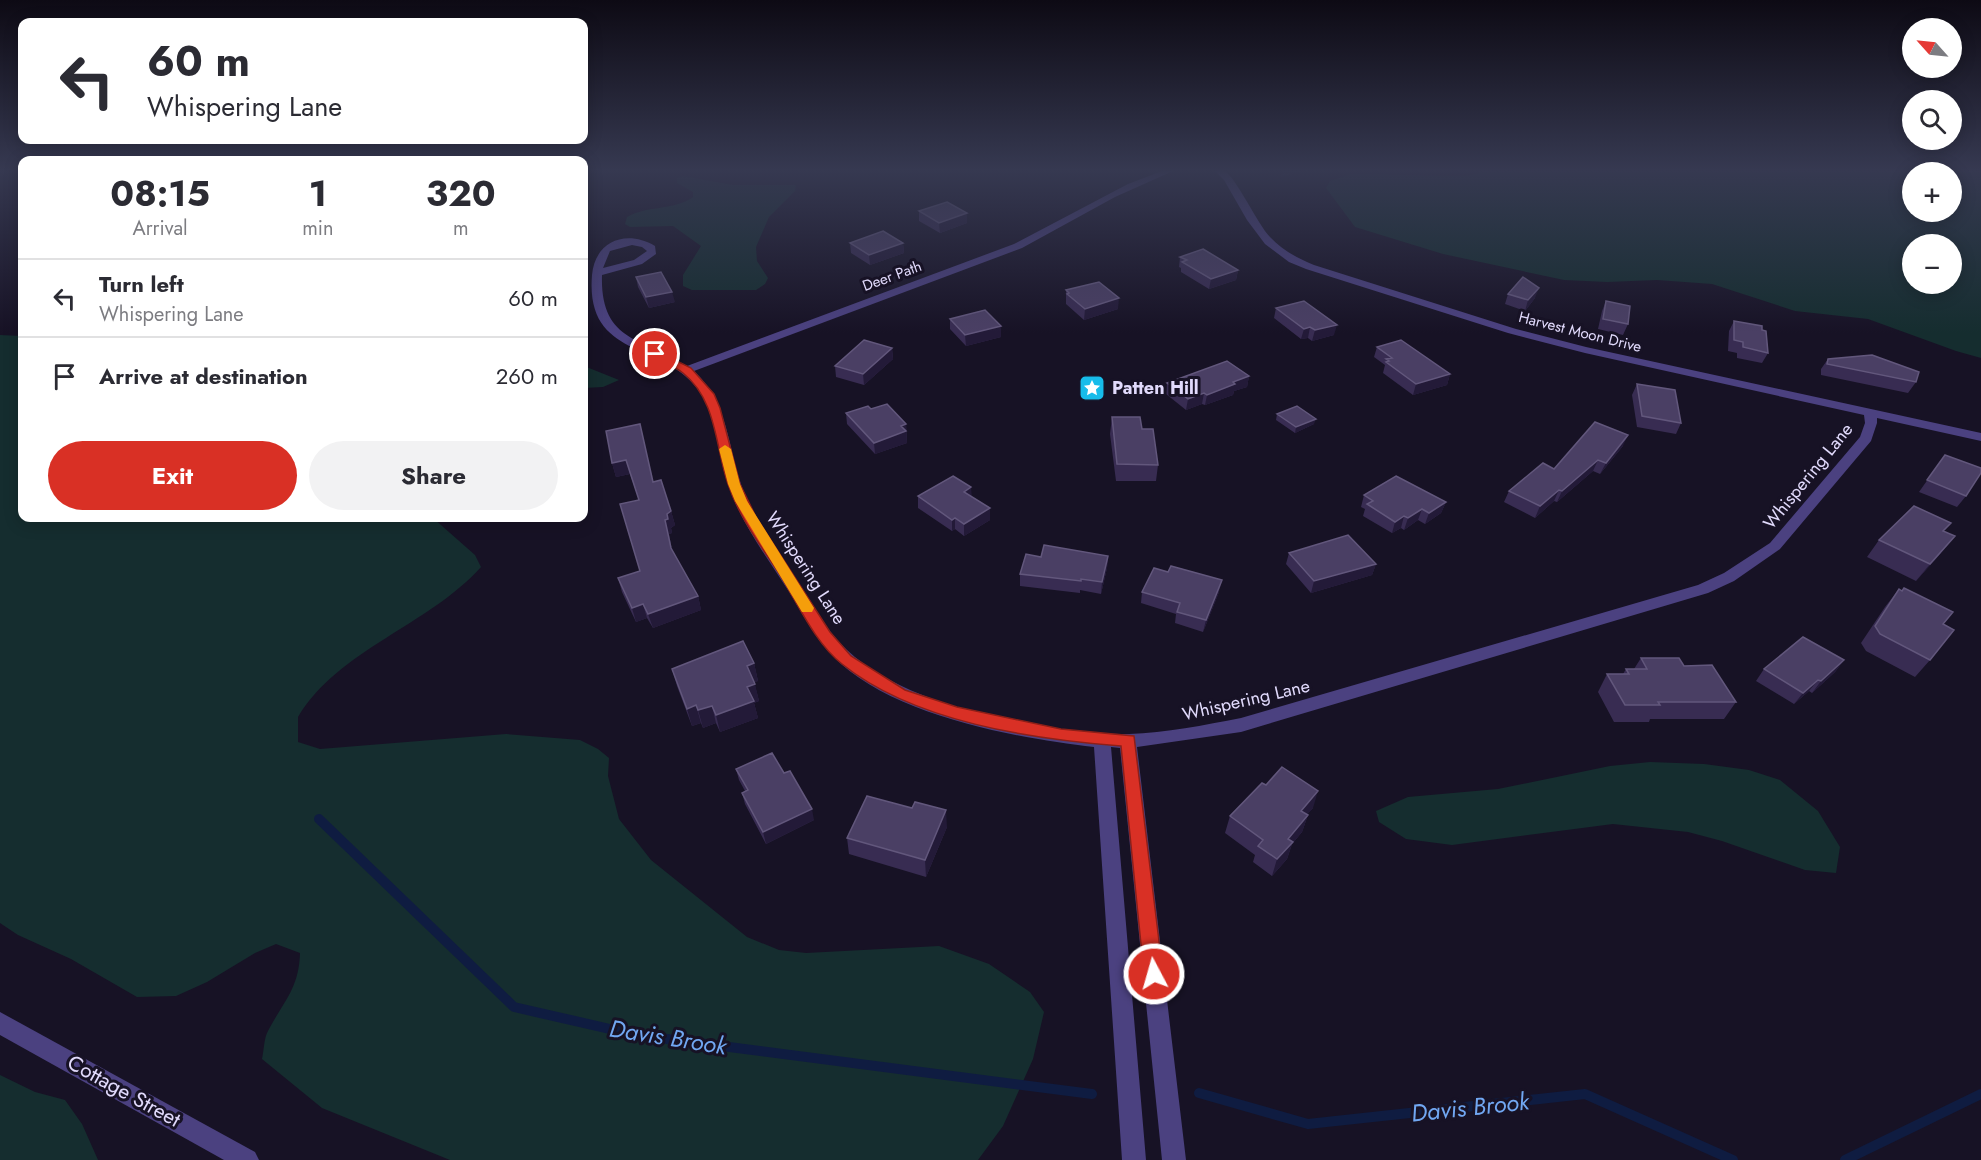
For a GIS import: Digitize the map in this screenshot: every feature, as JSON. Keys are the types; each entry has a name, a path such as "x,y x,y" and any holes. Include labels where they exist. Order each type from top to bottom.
{"street":[{"name":"Deer Path","path":"687,370 1018,246 1062,225"},
{"name":"Harvest Moon Drive","path":"1256,225 1265,241 1281,255 1307,266 1560,344 1981,437"},
{"name":"Whispering Lane","path":"598,273 597,295 607,323 627,339 687,370 708,394 715,408 734,484 750,517 825,636 846,660 899,694 937,707 1018,728 1102,740 1128,741 1193,734 1240,725 1703,589 1754,562 1791,531 1866,438 1870,431 1870,413"},
{"path":"1102,740 1134,1160"},
{"path":"1128,741 1174,1160"},
{"name":"Cottage Street","path":"0,1023 220,1154 247,1160"}],"green space":[{"path":"627,225 765,225 756,247 757,261 768,278 765,284 756,290 692,290 683,286 683,275 701,246 673,226 630,227"},
{"path":"1354,225 1981,225 1981,358 1868,319 1795,311 1712,284 1657,280 1607,282 1564,280 1443,254"},
{"path":"0,335 18,336 18,522 438,522 475,555 481,567 460,588 360,655 315,693 298,717 298,742 320,749 506,734 580,740 598,749 609,758 608,776 619,819 651,860 747,937 779,950 806,953 939,946 989,964 1030,992 1044,1012 1033,1059 1003,1126 978,1160 450,1160 322,1108 262,1059 267,1034 297,976 300,953 276,944 255,953 207,982 176,996 137,997 71,959 18,935 0,923"},
{"path":"588,368 619,380 603,387 588,388"},
{"path":"1650,762 1704,764 1749,770 1780,780 1818,811 1840,847 1836,873 1805,870 1722,841 1688,832 1613,824 1452,845 1406,839 1379,822 1376,811 1408,797 1498,789 1610,766"},
{"path":"0,1075 35,1092 65,1100 82,1124 98,1160 0,1160"}],"building":[{"path":"883,231 903,243 869,255 850,243"},
{"path":"1203,249 1238,270 1211,279 1182,262 1187,260 1180,257"},
{"path":"661,272 672,292 646,297 636,277"},
{"path":"1523,277 1539,288 1528,300 1508,294"},
{"path":"1099,282 1119,298 1085,309 1067,294 1069,293 1066,290"},
{"path":"1304,301 1337,325 1315,330 1310,327 1304,329 1276,308"},
{"path":"1606,301 1630,306 1628,324 1603,319"},
{"path":"985,310 1001,326 965,335 950,319"},
{"path":"1734,321 1762,326 1762,330 1766,331 1768,353 1743,347 1743,342 1734,340"},
{"path":"864,340 892,348 863,374 835,366"},
{"path":"1401,340 1450,374 1416,384 1386,362 1389,361 1386,359 1392,358 1377,347"},
{"path":"1872,355 1919,372 1916,382 1827,364 1828,359"},
{"path":"1227,361 1249,376 1207,395 1204,393 1188,399 1167,383"},
{"path":"1637,384 1675,390 1681,423 1642,416"},
{"path":"887,404 906,424 901,426 906,431 874,443 846,413 868,406 871,409"},
{"path":"1297,406 1316,419 1296,427 1277,414"},
{"path":"1112,417 1140,417 1142,429 1153,429 1158,465 1117,464"},
{"path":"1595,422 1628,435 1606,463 1598,460 1562,491 1559,490 1540,506 1509,491 1543,463 1554,469"},
{"path":"640,424 653,482 661,480 671,511 667,514 668,519 665,520 671,548 698,596 648,614 643,604 632,608 618,578 640,571 620,504 639,500 626,460 612,463 606,431"},
{"path":"1945,455 1981,468 1981,473 1966,496 1927,480"},
{"path":"953,476 971,487 964,492 990,508 964,524 955,518 952,520 918,496"},
{"path":"1396,476 1446,502 1429,513 1422,509 1408,518 1404,516 1395,522 1367,504 1373,501 1364,495"},
{"path":"1914,506 1951,523 1943,531 1955,536 1930,564 1879,540"},
{"path":"1348,535 1376,564 1314,581 1289,553"},
{"path":"1044,545 1108,556 1102,582 1020,574 1026,554 1041,557"},
{"path":"1171,566 1222,580 1206,620 1177,612 1180,603 1142,592 1154,568 1168,572"},
{"path":"1904,588 1953,612 1943,624 1954,630 1930,660 1880,634 1875,626 1899,589 1902,591"},
{"path":"1803,637 1844,660 1821,681 1818,680 1803,693 1764,669"},
{"path":"743,641 754,663 747,666 755,684 747,687 754,701 716,715 712,706 698,710 696,705 687,709 672,669"},
{"path":"1641,658 1679,658 1684,666 1712,665 1736,702 1658,702 1660,705 1625,705 1607,674 1629,674 1626,669 1647,669"},
{"path":"772,753 784,773 790,771 812,809 763,832 742,793 748,790 736,769"},
{"path":"1282,767 1318,791 1301,811 1308,815 1288,839 1293,842 1277,859 1258,846 1263,840 1230,816 1262,783 1266,785"},
{"path":"867,796 912,808 915,802 946,810 925,860 847,838"}],"waterway":[{"name":"Davis Brook","path":"319,819 514,1007 636,1035 1092,1094"},
{"name":"Davis Brook","path":"1199,1093 1308,1124 1585,1094 1733,1160"},
{"name":"Davis Brook","path":"1845,1160 1981,1094"}],"slow traffic":[{"path":"725,449 741,501 807,608"}],"place":[{"name":"Patten Hill","path":"1092,388"}],"route":[{"path":"655,354 687,370 708,394 715,408 739,496 825,636 846,660 899,694 976,719 1061,735 1128,741 1154,974"}]}
